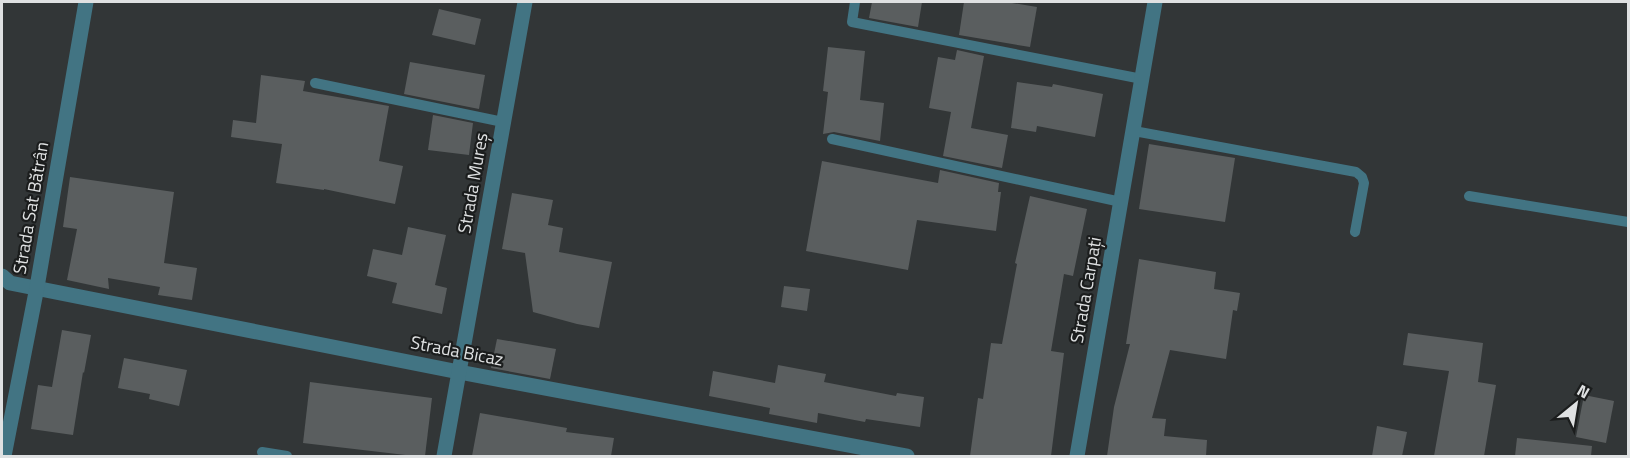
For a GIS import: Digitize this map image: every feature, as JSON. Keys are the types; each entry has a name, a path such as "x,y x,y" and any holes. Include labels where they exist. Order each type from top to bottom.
{"street":[{"name":"Strada Sat Bătrân","path":"4,456 37,287 86,2"},
{"name":"Strada Mureș","path":"444,456 525,2"},
{"name":"Strada Carpați","path":"1077,456 1155,2"},
{"name":"Strada Bicaz","path":"2,276 10,283 459,372 907,456"}],"lane":[{"path":"855,2 852,22 1142,79"},
{"path":"315,83 503,122"},
{"path":"1134,131 1356,172 1362,177 1364,183 1355,232"},
{"path":"832,139 1121,202"},
{"path":"1469,196 1629,222"},
{"path":"262,452 287,456"}],"building":[{"path":"872,2 922,2 918,27 869,18"},
{"path":"964,2 1006,2 1037,7 1030,47 959,35"},
{"path":"439,9 481,19 475,45 432,35"},
{"path":"828,47 865,51 860,100 884,103 880,141 834,132 823,134 828,92 823,91"},
{"path":"957,50 984,56 971,128 1008,135 1002,168 943,156 951,112 929,108 938,57 955,60"},
{"path":"410,62 485,75 479,109 404,94"},
{"path":"261,75 305,81 303,91 389,106 379,161 403,166 395,204 324,189 276,183 282,144 231,137 233,120 256,123"},
{"path":"1017,82 1052,87 1053,84 1103,94 1095,137 1037,126 1036,132 1011,128"},
{"path":"433,115 473,123 469,155 428,150"},
{"path":"1149,144 1235,158 1225,222 1139,209"},
{"path":"822,161 938,183 940,170 999,183 998,192 1001,192 996,231 917,220 908,270 806,251"},
{"path":"70,177 174,192 164,263 197,268 192,300 158,295 160,287 108,278 109,289 67,280 77,229 63,227"},
{"path":"512,193 553,200 548,225 563,228 559,252 612,262 599,328 533,312 525,253 502,249"},
{"path":"1030,196 1087,209 1073,276 1064,274 1051,351 1064,353 1051,456 970,456 978,398 983,399 991,343 1002,344 1017,264 1015,263"},
{"path":"408,227 446,235 435,285 447,288 442,314 392,303 397,283 367,276 373,249 402,255"},
{"path":"1139,259 1216,272 1214,289 1240,293 1237,311 1233,310 1226,359 1170,350 1152,418 1166,419 1164,436 1207,440 1206,456 1107,456 1114,407 1130,344 1126,344"},
{"path":"784,286 810,289 807,311 781,307"},
{"path":"62,330 91,335 73,435 31,429 38,385 52,387"},
{"path":"1408,333 1483,343 1478,382 1496,385 1484,456 1434,456 1449,371 1403,365"},
{"path":"497,339 556,349 550,379 491,368"},
{"path":"124,358 187,370 179,406 149,399 150,394 118,388"},
{"path":"778,365 826,374 824,382 896,396 897,393 924,397 920,427 866,419 865,422 818,413 817,423 769,414 770,408 709,396 713,371 775,383"},
{"path":"310,382 432,398 425,456 303,443"},
{"path":"1584,395 1614,401 1606,443 1576,437"},
{"path":"480,413 567,428 566,432 614,438 611,456 472,456"},
{"path":"1377,426 1407,432 1402,456 1372,456"},
{"path":"1517,438 1592,446 1591,456 1515,456"}]}
